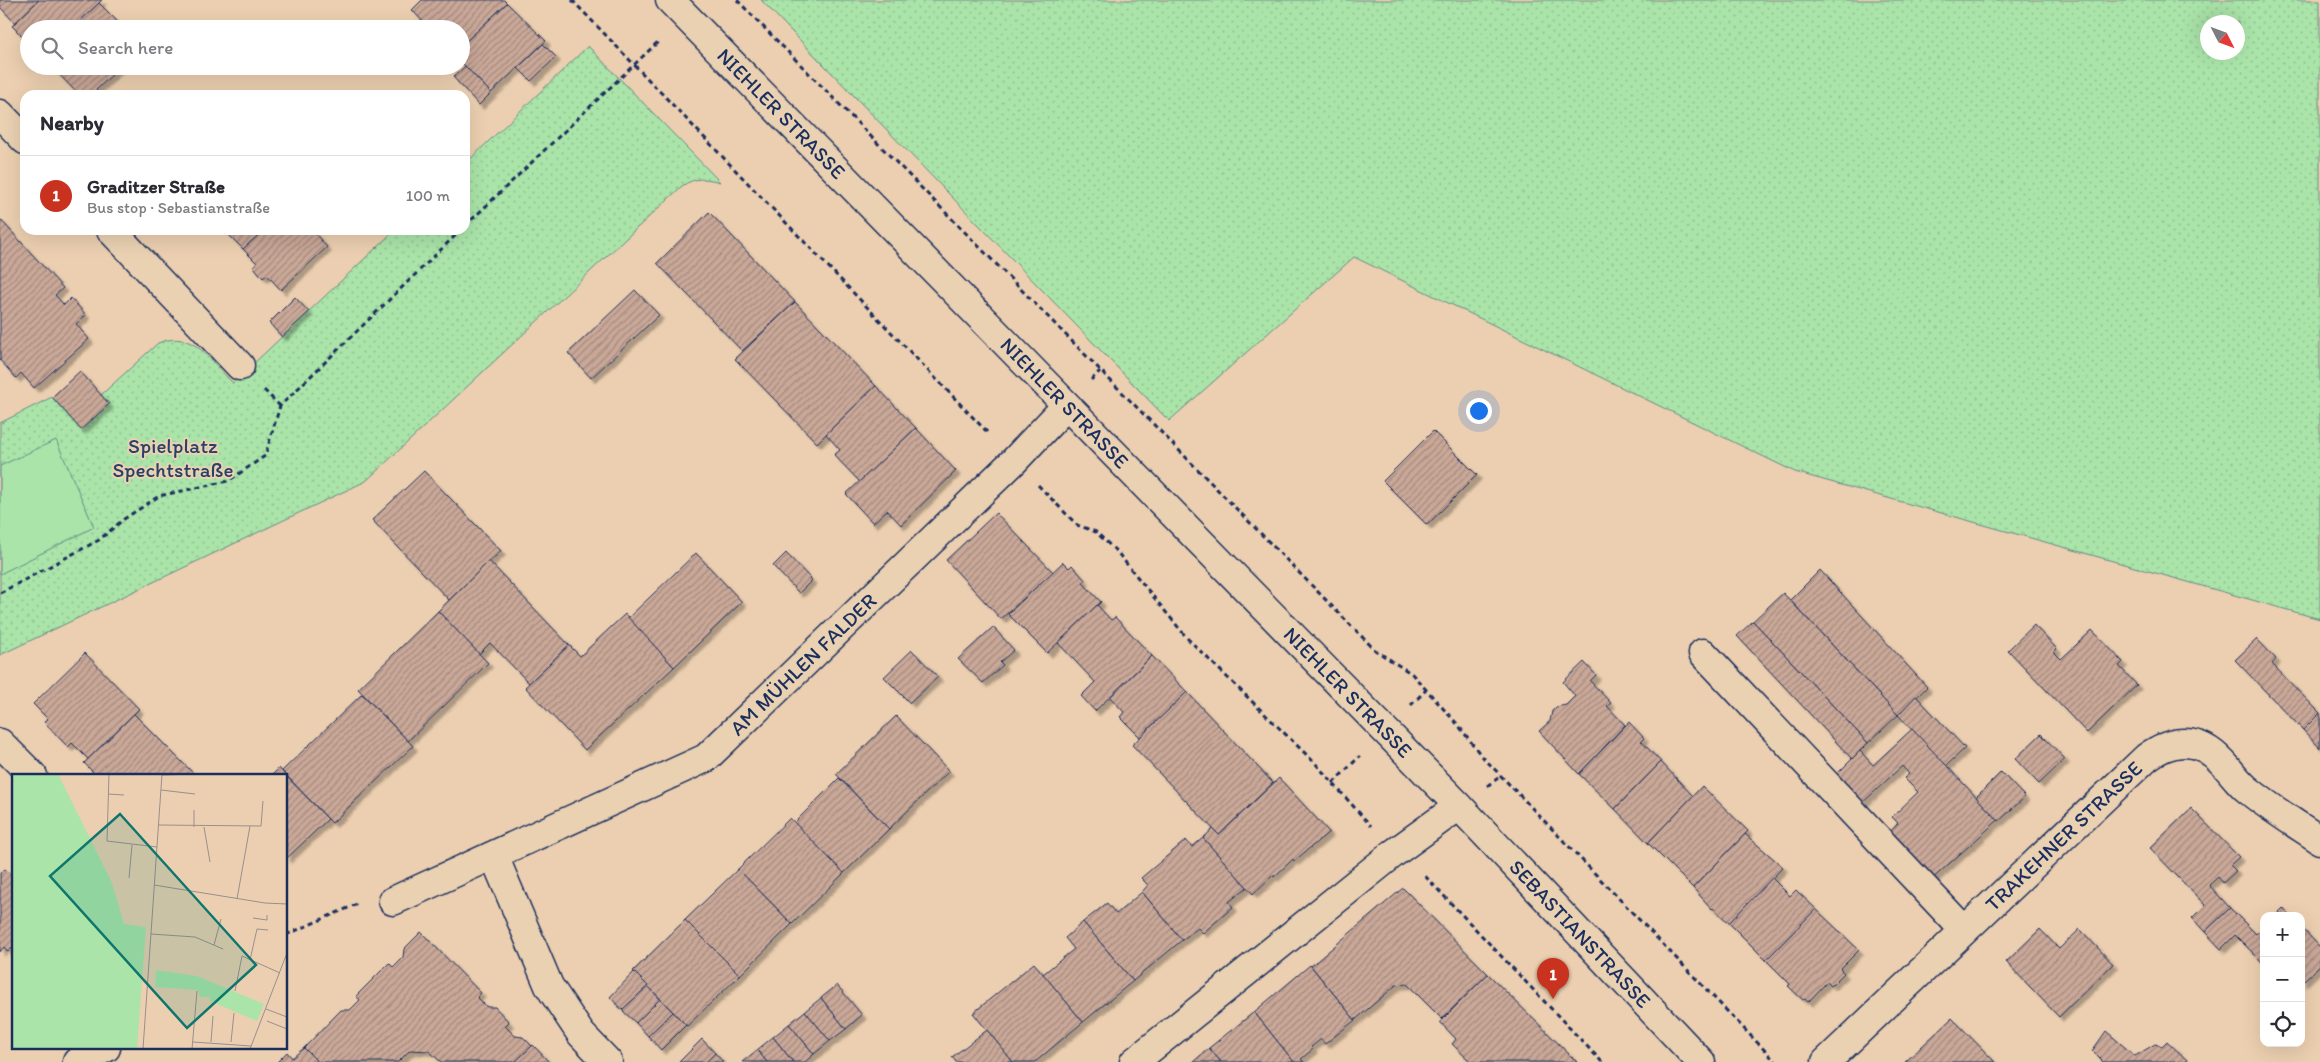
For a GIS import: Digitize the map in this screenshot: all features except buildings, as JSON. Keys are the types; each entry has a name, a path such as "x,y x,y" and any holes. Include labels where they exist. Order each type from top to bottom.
{"street":[{"name":"NIEHLER STRASSE","path":"678,8 1459,806"},
{"path":"0,114 20,135"},
{"path":"116,235 240,366"},
{"name":"AM MÜHLEN FALDER","path":"393,901 706,758 1014,461 1066,406"},
{"path":"1703,653 1964,930"},
{"name":"TRAKEHNER STRASSE","path":"1826,1062 2147,757 2160,748 2174,742 2190,743 2220,760 2247,789 2320,840"},
{"path":"0,743 30,774"},
{"path":"1134,1062 1394,853 1459,806"},
{"name":"SEBASTIANSTRASSE","path":"1459,806 1701,1062"},
{"path":"494,856 549,986 581,1034 608,1062"}],"path":[{"path":"572,0 1014,461 1078,525 1096,532 1117,552 1187,638 1315,763 1394,853 1419,870 1602,1062"},
{"path":"737,0 1375,650 1412,674 1459,726 1480,754 1776,1062"},
{"path":"470,221 633,63 678,8"},
{"path":"0,593 99,540 130,514 159,496 228,481 264,456 280,406 456,235"},
{"path":"288,934 374,896 393,901"}],"green space":[{"path":"761,0 2320,0 2320,619 1795,472 1354,257 1169,421"},
{"name":"Spielplatz Spechtstraße","path":"588,46 720,182 701,179 691,181 682,186 366,481 0,655 0,423 52,397 81,429 109,404 101,395 158,343 171,340 182,340 201,350 233,383 390,235 470,235 470,159"},
{"path":"56,440 94,527 0,574 0,466"}],"place":[{"name":"Graditzer Straße","path":"1553,999"}]}
